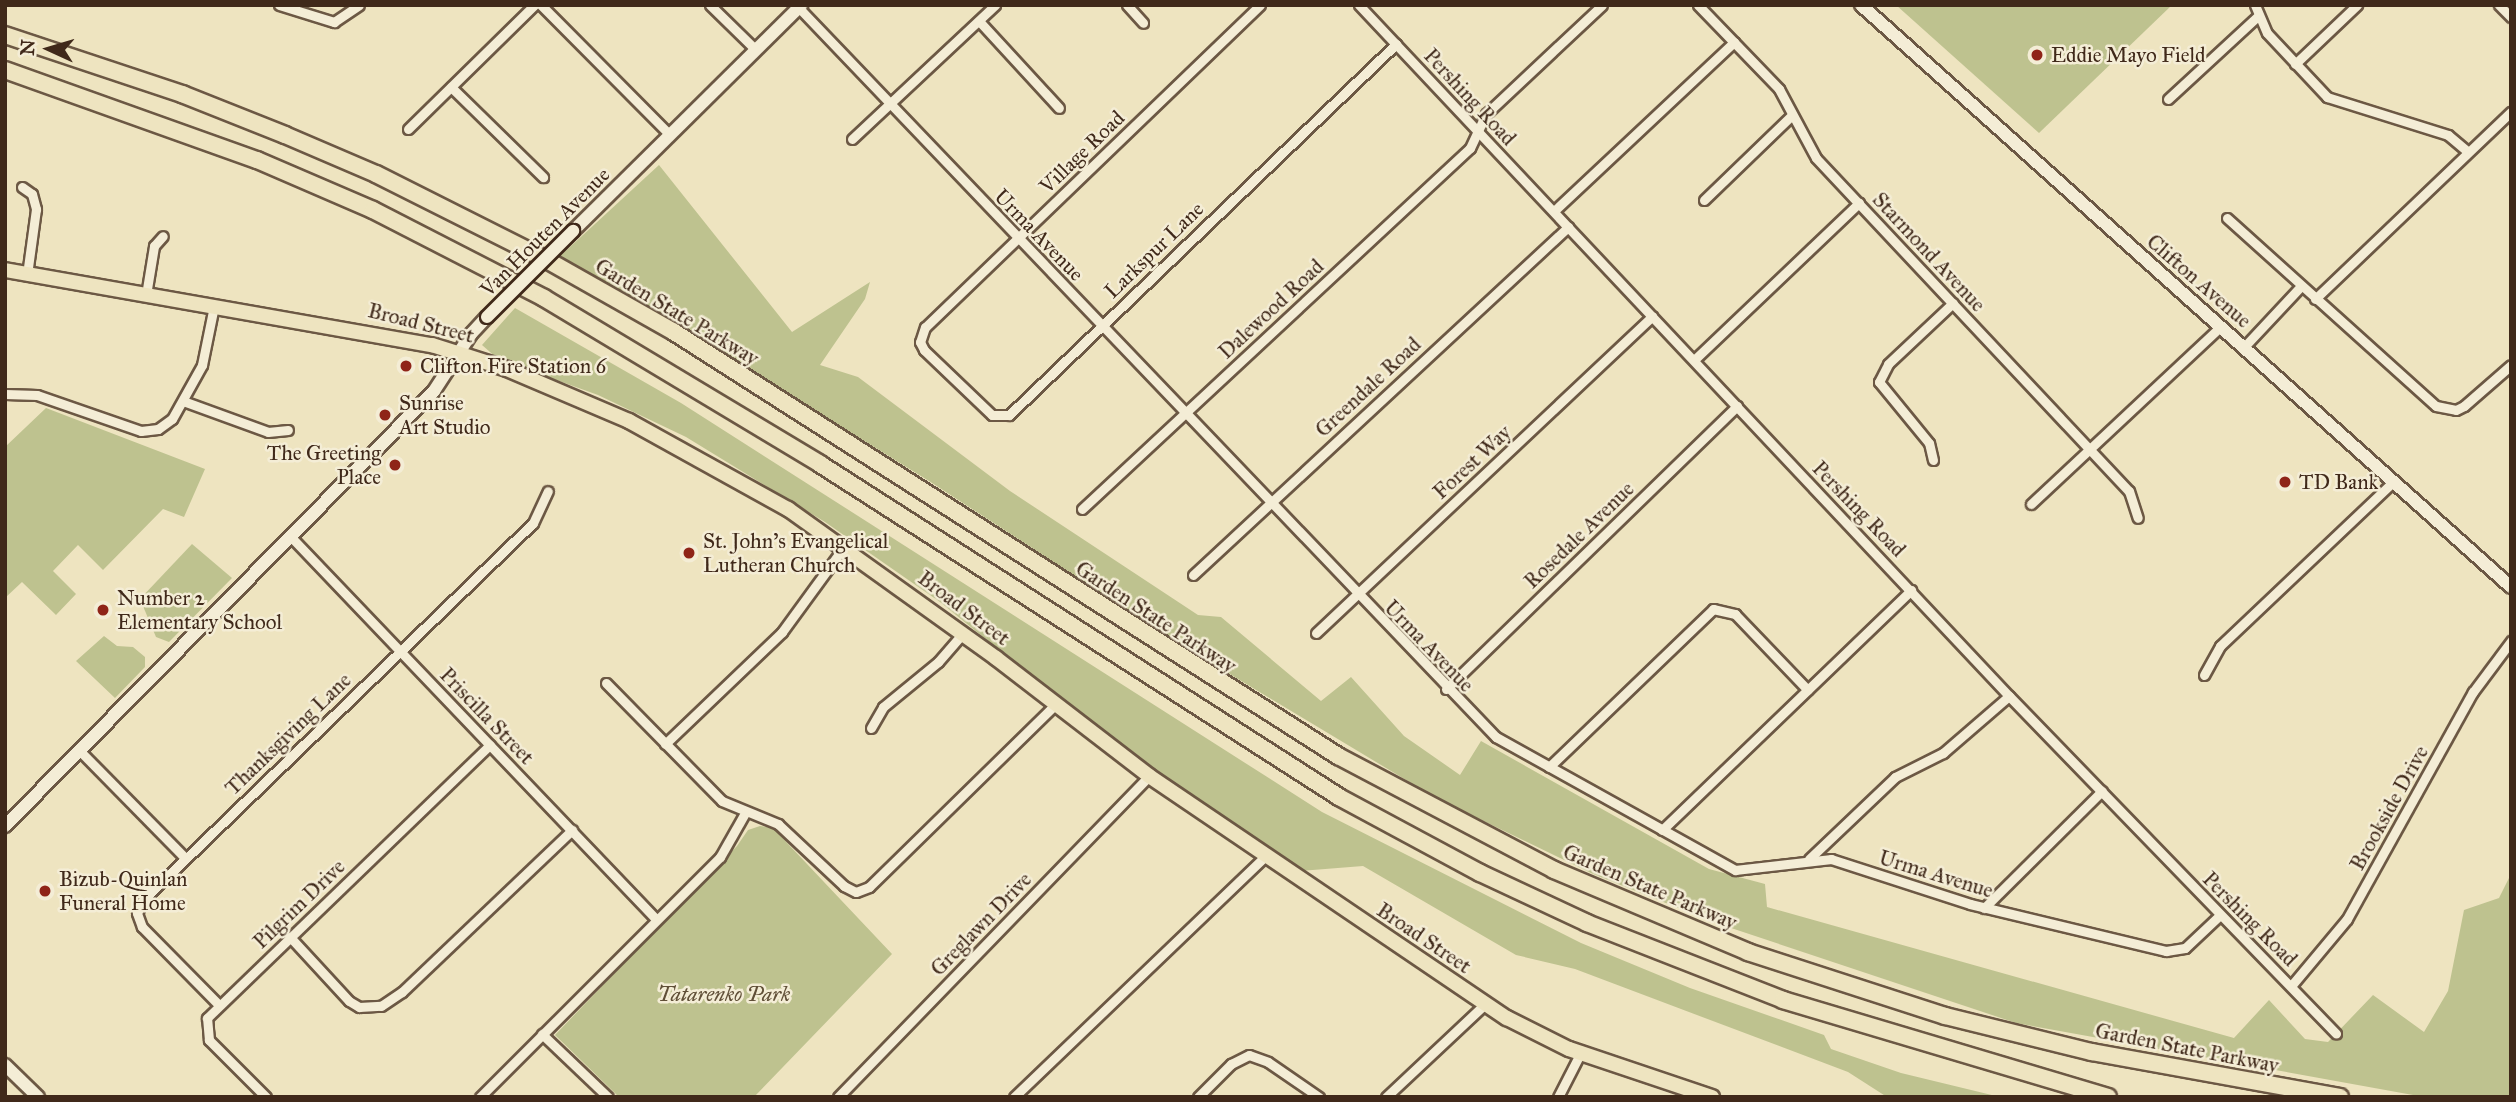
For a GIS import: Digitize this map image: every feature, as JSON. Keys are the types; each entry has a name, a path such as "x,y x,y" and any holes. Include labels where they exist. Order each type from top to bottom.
{"highway":[{"name":"Garden State Parkway","path":"5,35 182,94 297,139 445,207 604,291 1338,756 1554,870 1748,952 1945,1016 2092,1052 2340,1097"},
{"path":"5,69 257,160 373,210 544,298 820,464 1339,797 1480,873 1587,923 1783,1000 2108,1097"}],"main road":[{"name":"Clifton Avenue","path":"1861,5 2511,587"},
{"name":"Van Houten Avenue","path":"5,826 81,752 434,391 487,317 800,6"},
{"name":"Broad Street","path":"5,271 361,329 460,352 629,421 775,500 962,634 1149,776 1485,1004 1580,1054 1712,1097"},
{"path":"5,1065 38,1097"}],"street":[{"path":"279,5 334,22 359,5"},
{"path":"408,129 534,5"},
{"path":"541,5 670,135"},
{"path":"710,5 756,50"},
{"path":"852,139 995,5"},
{"path":"1127,5 1143,23"},
{"name":"Village Road","path":"934,359 920,342 925,327 1261,5"},
{"name":"Pershing Road","path":"1359,5 2009,696 2336,1034"},
{"name":"Dalewood Road","path":"1082,509 1470,148 1486,114 1602,5"},
{"name":"Starmond Avenue","path":"1698,5 1770,78 1806,145 2129,491 2138,518"},
{"path":"2255,5 2267,33 2327,97 2448,135 2468,152"},
{"path":"2295,64 2357,5"},
{"path":"2499,5 2511,17"},
{"name":"Urma Avenue","path":"800,6 1356,595 1496,737 1735,870 1809,859 1831,859 1984,908 2166,951 2185,948 2219,916"},
{"path":"2168,99 2258,16"},
{"path":"979,21 1059,108"},
{"path":"1554,211 1734,42"},
{"name":"Larkspur Lane","path":"934,359 992,415 1006,416 1396,44"},
{"path":"452,87 542,177"},
{"path":"2315,299 2511,112"},
{"path":"1704,200 1792,115"},
{"path":"22,187 32,194 37,209 27,275"},
{"path":"1694,360 1859,204"},
{"path":"2227,218 2315,299 2445,409 2465,405 2511,365"},
{"name":"Greendale Road","path":"1193,575 1568,227"},
{"path":"146,295 154,246 163,236"},
{"path":"2244,347 2301,286"},
{"path":"1933,460 1929,443 1879,382 1888,364 1953,303"},
{"path":"5,394 53,399 148,431 165,425 183,401 202,365 214,306"},
{"name":"Forest Way","path":"1317,633 1653,316"},
{"path":"2031,504 2221,326"},
{"path":"183,401 268,432 288,430"},
{"name":"Rosedale Avenue","path":"1446,689 1737,406"},
{"path":"2204,675 2220,646 2393,482"},
{"name":"Thanksgiving Lane","path":"219,1004 137,917 143,900 533,523 548,491"},
{"name":"Priscilla Street","path":"292,538 656,919"},
{"path":"666,744 782,632 844,547"},
{"path":"1662,830 1911,590"},
{"path":"1549,767 1713,609 1735,614 1808,690"},
{"path":"871,727 883,707 939,662 962,634"},
{"name":"Brookside Drive","path":"2291,986 2347,919 2473,692 2511,641"},
{"path":"606,683 722,801 745,813 778,824 850,891 863,891 881,875 1055,705"},
{"path":"1809,859 1895,777 1943,753 2009,696"},
{"name":"Pilgrim Drive","path":"265,1097 206,1035 207,1018 490,745"},
{"path":"81,752 185,858"},
{"name":"Greglawn Drive","path":"838,1097 1149,776"},
{"path":"1984,908 2102,791"},
{"path":"480,1097 720,857 745,813"},
{"path":"290,937 349,1001 359,1007 380,1006 402,992 572,830"},
{"path":"1014,1097 1265,856"},
{"path":"1386,1097 1485,1004"},
{"path":"542,1034 608,1097"},
{"path":"1558,1097 1580,1054"},
{"path":"1198,1097 1231,1064 1250,1055 1268,1062 1319,1097"}],"green space":[{"name":"Eddie Mayo Field","path":"1896,5 2172,5 2039,133"},
{"path":"659,165 792,332 870,282 865,299 820,365 858,377 1010,491 1198,615 1221,617 1321,701 1351,677 1404,736 1460,775 1481,741 1709,869 1765,884 1767,907 2234,1038 2269,1000 2305,1039 2328,1042 2373,995 2424,1032 2448,991 2464,910 2499,898 2511,874 2511,1097 2424,1097 2016,1023 1716,923 1593,874 1436,798 1183,646 929,481 690,333 558,258"},
{"path":"515,308 681,403 1322,812 1581,943 1690,988 1824,1035 1831,1049 1901,1073 2000,1097 1887,1097 1848,1072 1575,969 1516,955 1363,866 1300,871 1089,723 940,602 825,522 686,437 598,395 498,359 482,345"},
{"path":"46,408 205,469 184,517 163,509 103,570 78,545 53,571 76,594 56,615 22,582 5,598 5,447"},
{"path":"192,544 232,578 169,642 156,637 140,599"},
{"path":"104,636 117,646 133,647 145,657 145,667 115,698 76,661"},
{"name":"Tatarenko Park","path":"760,826 773,828 892,954 754,1097 619,1097 555,1035 737,846 748,830"}],"place":[{"name":"Eddie Mayo Field","path":"2037,55"},
{"name":"Clifton Fire Station 6","path":"406,366"},
{"name":"Sunrise Art Studio","path":"385,415"},
{"name":"The Greeting Place","path":"395,465"},
{"name":"TD Bank","path":"2285,482"},
{"name":"St. John's Evangelical Lutheran Church","path":"689,553"},
{"name":"Number 2 Elementary School","path":"103,610"},
{"name":"Bizub-Quinlan Funeral Home","path":"45,891"}]}
